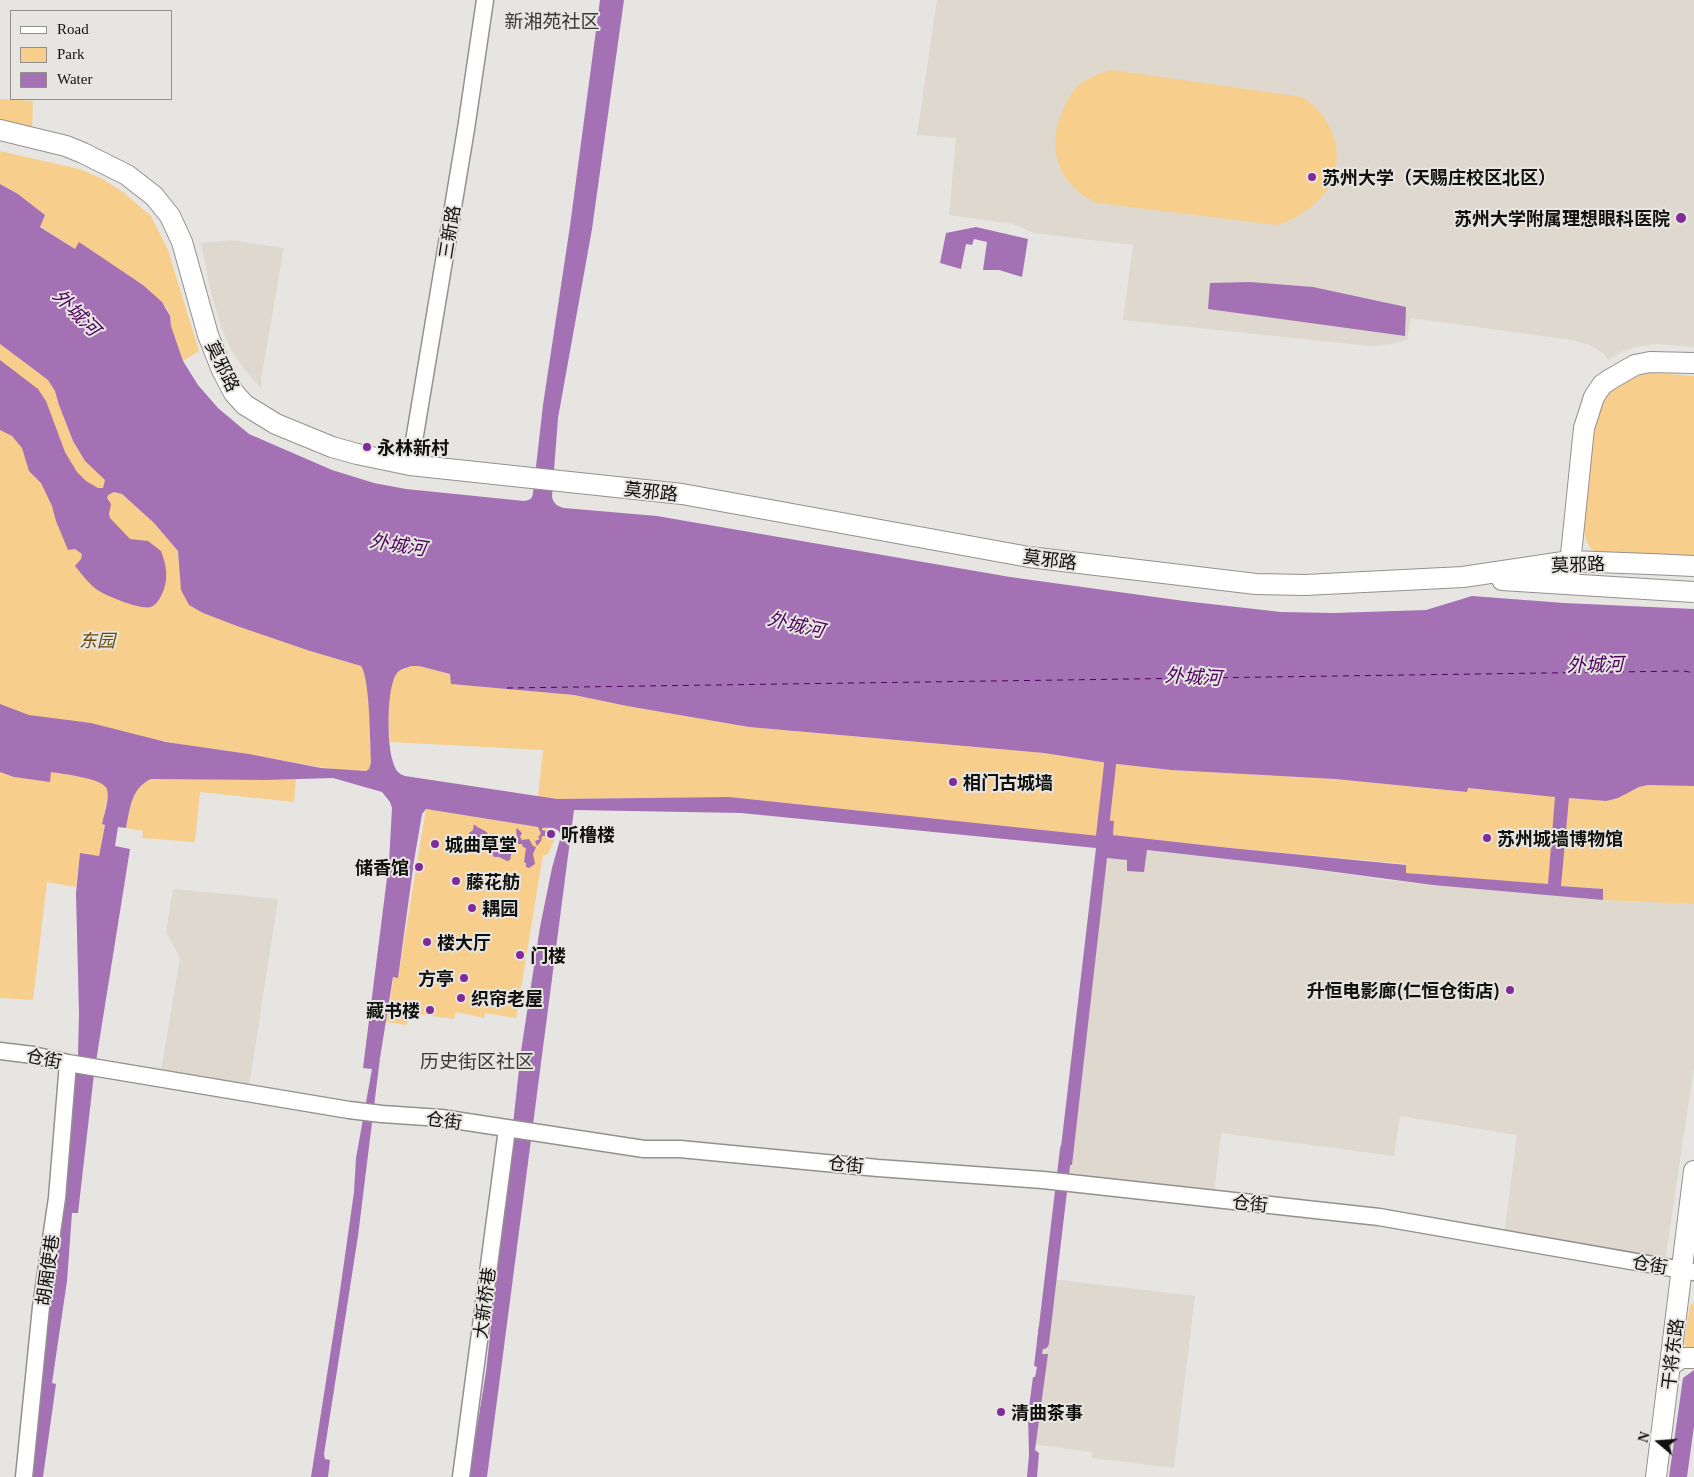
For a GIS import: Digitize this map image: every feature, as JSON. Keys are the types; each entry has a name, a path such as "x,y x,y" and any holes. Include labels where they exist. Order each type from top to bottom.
{"main road":[{"name":"莫邪路","path":"0,130 66,146 83,153 127,175 154,196 170,216 182,242 208,335 222,370 234,393 246,405 276,424 317,441 358,454 410,465 682,494 1029,557 1256,584 1305,585 1463,577 1570,561 1694,566"},
{"path":"1568,584 1584,428 1597,392 1609,380 1635,365 1650,362 1694,363"},
{"name":"莫邪路","path":"1463,577 1694,592"},
{"name":"干将东路","path":"1656,1477 1670,1366 1688,1271 1694,1171"},
{"path":"1670,1366 1681,1358 1694,1358"}],"street":[{"name":"三新路","path":"410,465 466,129 485,0"},
{"name":"仓街","path":"0,1052 34,1055 70,1063 349,1110 441,1118 644,1149 680,1148 878,1168 1043,1180 1379,1218 1688,1271"},
{"name":"胡厢使巷","path":"24,1477 41,1307 57,1198 70,1063"},
{"name":"大新桥巷","path":"461,1477 509,1129"}],"shaded area":[{"name":"苏州大学（天赐庄校区北区）","path":"937,0 1694,0 1694,347 1659,344 1640,346 1625,350 1608,360 1604,354 1590,345 1572,340 1411,318 1407,340 1392,344 1370,346 1123,320 1133,245 1034,233 1013,224 949,215 956,138 917,135"},
{"path":"231,240 284,248 261,379 262,389 244,369 231,350 222,329 211,293 201,243"},
{"path":"1107,846 1298,867 1385,880 1603,900 1694,904 1694,1067 1665,1261 1504,1235 1517,1135 1400,1116 1394,1156 1221,1133 1214,1194 1068,1176"},
{"path":"173,889 278,899 249,1087 161,1071 180,958 166,932"},
{"path":"1051,1279 1195,1296 1174,1468 1092,1458 1092,1452 1031,1444"}],"green space":[{"path":"1112,70 1302,97 1323,116 1335,141 1337,154 1336,168 1332,181 1322,197 1312,206 1294,218 1276,225 1098,203 1085,196 1065,177 1059,165 1055,138 1063,110 1075,89 1089,78"},
{"path":"0,99 33,101 32,128 0,121"},
{"path":"0,151 79,169 101,178 123,192 151,216 168,250 199,351 183,361 167,308 143,285 80,243 75,249 40,226 45,215 18,194 0,184"},
{"name":"东园","path":"0,344 48,380 55,391 73,441 85,461 154,523 178,551 179,565 203,613 310,651 361,666 367,685 369,712 371,762 369,769 366,771 321,767 174,743 131,733 108,795 102,824 105,825 99,856 80,853 76,887 47,882 33,1000 0,998"},
{"path":"1656,373 1694,376 1694,560 1597,554 1588,544 1584,533 1583,525 1596,418 1599,409 1606,397 1618,386 1641,375"},
{"name":"相门古城墙","path":"411,666 419,666 450,674 452,684 574,695 749,727 1044,753 1171,770 1335,779 1467,792 1467,788 1606,801 1645,786 1658,784 1694,786 1694,904 1603,900 1603,889 1406,873 1406,864 1113,835 1114,821 1100,837 729,797 557,799 538,797 543,750 390,742 389,704 392,683 395,675 400,670"},
{"path":"156,778 296,779 294,802 200,792 195,842 142,838 143,831 126,828 129,812 137,790 148,780"},
{"name":"耦园","path":"426,809 556,830 554,841 547,855 543,855 516,1018 485,1013 484,1018 456,1012 454,1019 409,1013 407,1025 386,1022 394,976 398,977"},
{"path":"1694,1303 1694,1351 1688,1349 1684,1344 1690,1305"}],"water":[{"name":"外城河","path":"600,0 624,0 592,229 558,418 552,497 559,506 657,516 1010,577 1184,601 1281,612 1333,613 1426,610 1472,596 1564,603 1694,609 1694,786 1648,785 1606,801 1569,798 1561,886 1603,889 1603,900 1433,885 1147,850 1144,872 1127,871 1127,860 1107,858 1072,1165 1059,1164 1096,848 741,813 574,810 487,1477 469,1477 486,1372 521,1051 540,927 552,868 561,836 556,829 542,828 542,830 546,831 545,836 542,836 537,846 535,841 540,839 538,837 541,834 538,827 426,809 422,814 414,861 398,978 393,977 380,1058 358,1236 324,1454 325,1459 330,1460 328,1477 311,1477 354,1192 356,1158 372,1069 363,1068 389,862 392,808 382,792 333,778 266,780 151,779 144,783 135,793 126,828 118,827 115,846 130,849 94,1074 78,1213 72,1213 67,1281 52,1383 56,1384 43,1477 27,1477 56,1251 78,1054 76,893 80,853 99,856 105,825 102,824 108,793 104,785 98,782 72,775 51,772 50,782 14,777 0,772 0,704 29,715 91,723 166,742 249,754 321,768 366,771 369,769 371,762 368,697 361,666 237,626 203,613 189,605 181,590 178,551 154,523 122,494 114,492 108,495 107,498 111,504 110,518 130,539 148,541 161,551 165,562 165,585 158,601 151,607 146,607 115,599 93,587 75,566 81,559 82,554 75,549 68,550 52,506 41,483 29,471 22,448 12,436 0,430 0,360 38,389 46,401 65,452 77,472 86,481 98,488 103,488 105,480 85,461 73,441 55,391 48,380 0,344 0,184 18,194 45,215 40,227 75,249 79,242 143,285 162,302 170,316 171,326 183,361 198,385 218,408 249,434 332,470 374,483 406,489 524,501 530,499 533,493 543,405 570,226","holes":["411,666 419,666 450,674 451,684 574,695 749,727 1044,753 1171,770 1335,779 1467,792 1468,788 1555,797 1548,884 1406,873 1406,865 1113,835 1114,821 1102,820 1099,836 729,797 557,799 405,776 396,769 391,754 389,703 393,680 397,673"]},
{"path":"976,227 1028,239 1022,277 999,270 983,270 987,242 974,239 972,245 966,244 961,269 940,263 946,233"},
{"path":"1250,282 1313,287 1406,307 1405,336 1208,309 1210,283"},
{"path":"474,824 487,832 496,848 502,847 507,849 513,847 510,860 507,861 494,857 478,840 470,837 469,833 473,830"},
{"path":"517,828 522,833 520,837 522,840 529,839 533,846 536,847 533,854 535,864 529,868 526,867 524,862 526,848 522,844 518,844"},
{"path":"1039,1325 1047,1326 1042,1354 1048,1354 1035,1450 1039,1453 1037,1477 1027,1477 1029,1455 1028,1415 1033,1377 1035,1377 1037,1367 1034,1366"},
{"path":"1694,1370 1694,1426 1687,1477 1669,1477 1683,1378"}],"waterway":[{"path":"1102,836 1112,747"},
{"path":"1043,1343 1066,1149"}],"ferry route":[{"path":"507,688 1684,671 1694,673"}],"place":[{"name":"苏州大学（天赐庄校区北区）","path":"1312,177"},
{"name":"苏州大学附属理想眼科医院","path":"1681,218"},
{"name":"永林新村","path":"367,447"},
{"name":"相门古城墙","path":"953,782"},
{"name":"听橹楼","path":"551,834"},
{"name":"苏州城墙博物馆","path":"1487,838"},
{"name":"城曲草堂","path":"435,844"},
{"name":"储香馆","path":"419,867"},
{"name":"藤花舫","path":"456,881"},
{"name":"耦园","path":"472,908"},
{"name":"楼大厅","path":"427,942"},
{"name":"门楼","path":"520,955"},
{"name":"方亭","path":"464,978"},
{"name":"升恒电影廊(仁恒仓街店)","path":"1510,990"},
{"name":"织帘老屋","path":"461,998"},
{"name":"藏书楼","path":"430,1010"},
{"name":"清曲茶事","path":"1001,1412"}],"district":[{"name":"新湘苑社区","path":"552,21"},
{"name":"历史街区社区","path":"477,1061"}]}
